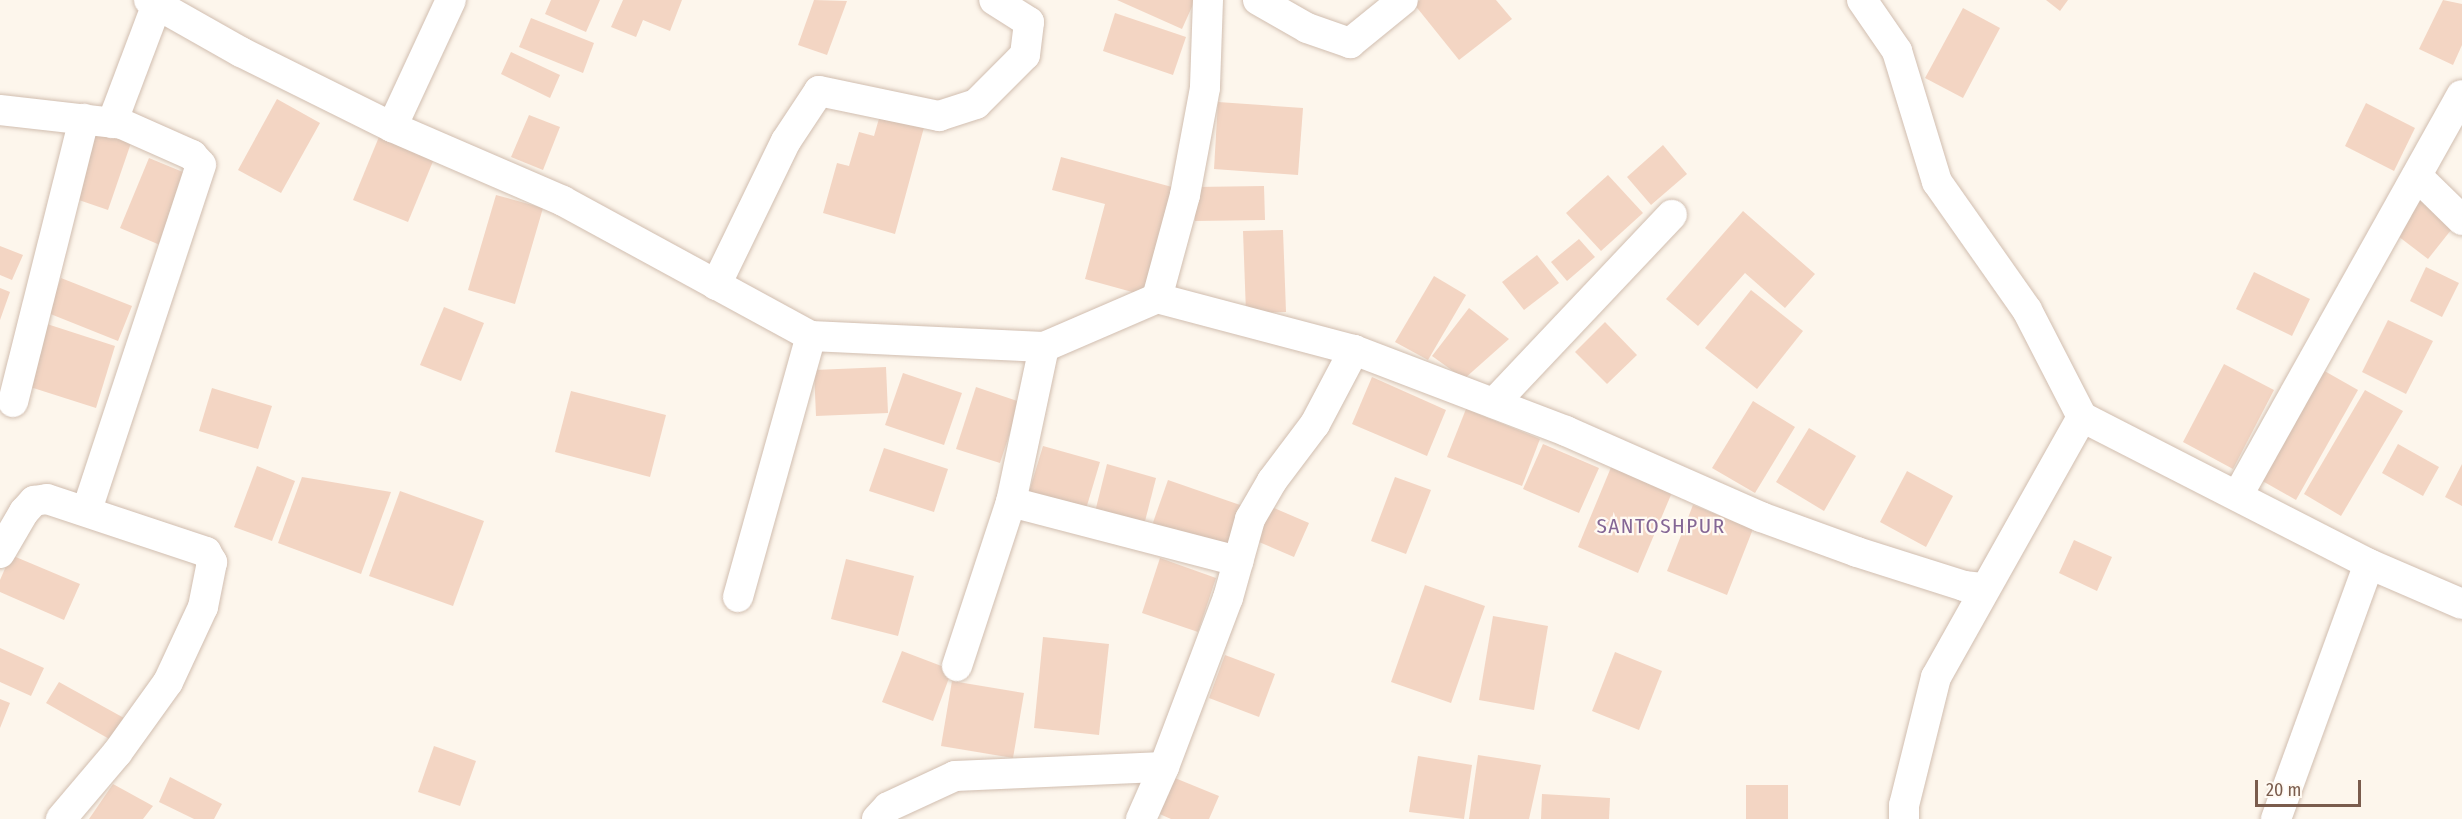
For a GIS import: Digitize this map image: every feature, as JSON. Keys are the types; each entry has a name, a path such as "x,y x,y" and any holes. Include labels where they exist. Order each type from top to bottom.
{"street":[{"path":"392,127 451,0"},
{"path":"716,285 786,141 819,91 939,116 976,104 1025,55 1029,22 994,0"},
{"path":"1157,298 1185,195 1205,88 1208,0"},
{"path":"1258,0 1307,28 1350,43 1403,0"},
{"path":"1862,0 1897,51 1937,182 2027,310 2082,417 2369,564 2461,605"},
{"path":"13,402 98,121 153,2 392,127 563,201 811,336 1044,347 1157,298 1354,350 1681,478 1761,517 1964,586 1984,588"},
{"path":"2238,495 2462,94"},
{"path":"0,110 98,121 192,155 201,165 87,509"},
{"path":"2417,176 2462,220"},
{"path":"1494,403 1672,215"},
{"path":"738,597 811,336"},
{"path":"957,666 1011,502 1044,347"},
{"path":"1141,819 1164,767 1238,561 1250,519 1272,481 1315,424 1354,350"},
{"path":"1904,819 1936,677 2082,417"},
{"path":"0,553 34,501 47,499 87,509 206,552 212,562 211,579 203,607 168,682 117,753 61,819"},
{"path":"1011,502 1238,561"},
{"path":"2277,819 2369,564"},
{"path":"877,819 888,807 955,776 1164,767"}],"building":[{"path":"551,0 600,0 586,32 545,14"},
{"path":"623,0 682,0 670,31 643,20 636,37 611,27"},
{"path":"814,0 847,1 827,55 798,45"},
{"path":"1117,0 1195,0 1182,29"},
{"path":"1420,0 1496,0 1512,19 1459,60 1414,4"},
{"path":"2046,0 2068,0 2060,11"},
{"path":"2443,0 2462,4 2462,45 2453,65 2419,49"},
{"path":"1963,8 2000,28 1963,98 1925,78"},
{"path":"1115,13 1186,37 1173,75 1103,51"},
{"path":"531,18 594,43 583,73 519,47"},
{"path":"511,52 560,75 550,98 501,74"},
{"path":"277,99 320,123 281,193 238,170"},
{"path":"1218,102 1303,108 1298,175 1214,169"},
{"path":"2366,103 2415,128 2394,171 2345,146"},
{"path":"882,108 926,120 895,234 823,213 837,163 849,166 859,132 874,136"},
{"path":"529,115 560,127 543,170 511,157"},
{"path":"98,128 132,140 108,210 73,198"},
{"path":"381,132 436,154 408,222 353,200"},
{"path":"1663,145 1687,174 1651,205 1627,177"},
{"path":"1061,157 1172,187 1143,295 1085,279 1105,204 1052,190"},
{"path":"149,158 190,175 160,245 120,228"},
{"path":"1608,175 1643,213 1601,251 1566,213"},
{"path":"1264,186 1265,220 1195,221 1195,187"},
{"path":"496,195 543,208 515,304 468,290"},
{"path":"2422,198 2455,225 2428,259 2394,233"},
{"path":"1743,211 1815,274 1785,308 1745,273 1698,326 1666,299"},
{"path":"1283,230 1286,312 1246,313 1243,231"},
{"path":"1579,239 1595,257 1567,281 1551,262"},
{"path":"0,246 23,255 12,280 0,275"},
{"path":"1537,255 1559,283 1524,310 1502,282"},
{"path":"2426,267 2459,283 2442,317 2410,301"},
{"path":"2254,272 2310,299 2292,336 2236,309"},
{"path":"1434,276 1466,295 1428,360 1395,342"},
{"path":"61,278 132,306 118,341 48,313"},
{"path":"0,288 10,292 0,320"},
{"path":"1751,290 1803,331 1757,389 1705,348"},
{"path":"444,307 484,323 461,381 420,365"},
{"path":"1469,308 1509,339 1464,379 1432,356"},
{"path":"2388,320 2433,341 2406,394 2362,372"},
{"path":"1605,322 1637,355 1607,384 1575,352"},
{"path":"47,324 115,346 96,408 27,386"},
{"path":"2224,364 2274,390 2233,469 2183,442"},
{"path":"886,367 888,413 816,416 814,370"},
{"path":"2321,369 2358,390 2296,500 2259,479"},
{"path":"903,373 962,393 944,445 885,425"},
{"path":"1372,377 1446,410 1427,456 1352,424"},
{"path":"976,387 1020,402 1000,463 956,449"},
{"path":"212,388 272,406 258,449 199,431"},
{"path":"2365,390 2403,411 2341,516 2304,494"},
{"path":"571,391 666,415 650,477 555,452"},
{"path":"1753,401 1795,427 1755,493 1712,468"},
{"path":"1466,409 1540,439 1522,486 1447,457"},
{"path":"1809,428 1856,456 1824,511 1776,482"},
{"path":"1543,444 1599,468 1579,513 1523,489"},
{"path":"2398,444 2439,467 2423,496 2382,473"},
{"path":"1043,446 1100,462 1083,519 1026,502"},
{"path":"884,448 948,469 934,512 869,491"},
{"path":"1107,464 1156,478 1142,533 1093,520"},
{"path":"2462,464 2462,506 2445,497"},
{"path":"1612,465 1673,490 1638,573 1578,547"},
{"path":"257,466 295,481 272,541 234,527"},
{"path":"1907,471 1953,496 1926,547 1880,522"},
{"path":"302,477 391,492 361,574 278,543"},
{"path":"1395,477 1431,490 1406,554 1371,541"},
{"path":"1168,480 1243,506 1225,557 1150,531"},
{"path":"400,491 484,521 453,606 369,576"},
{"path":"1267,505 1309,523 1294,557 1252,539"},
{"path":"1693,505 1753,529 1727,595 1667,571"},
{"path":"2074,540 2112,557 2097,591 2059,573"},
{"path":"11,555 80,584 64,620 0,592 0,580"},
{"path":"1160,558 1216,578 1198,632 1142,613"},
{"path":"846,559 914,576 898,636 831,619"},
{"path":"1425,585 1485,606 1451,703 1391,682"},
{"path":"1493,616 1548,626 1534,710 1479,700"},
{"path":"1043,637 1109,644 1099,735 1034,728"},
{"path":"0,648 44,668 31,696 0,682"},
{"path":"902,651 952,670 933,721 882,702"},
{"path":"1615,652 1662,671 1639,730 1592,711"},
{"path":"1225,655 1275,674 1259,717 1209,698"},
{"path":"952,681 1024,693 1013,758 941,746"},
{"path":"59,682 124,718 111,740 46,703"},
{"path":"0,699 10,703 0,728"},
{"path":"434,746 476,761 460,806 418,792"},
{"path":"1478,755 1541,765 1529,819 1469,819"},
{"path":"1418,756 1472,765 1464,819 1409,812"},
{"path":"1170,776 1219,796 1209,819 1171,819 1155,812"},
{"path":"170,777 222,804 214,819 194,819 159,802"},
{"path":"113,784 153,806 143,819 89,819"},
{"path":"1746,785 1788,785 1788,819 1746,819"},
{"path":"1542,794 1610,798 1609,819 1541,819"}],"district":[{"name":"SANTOSHPUR","path":"1661,526"}]}
